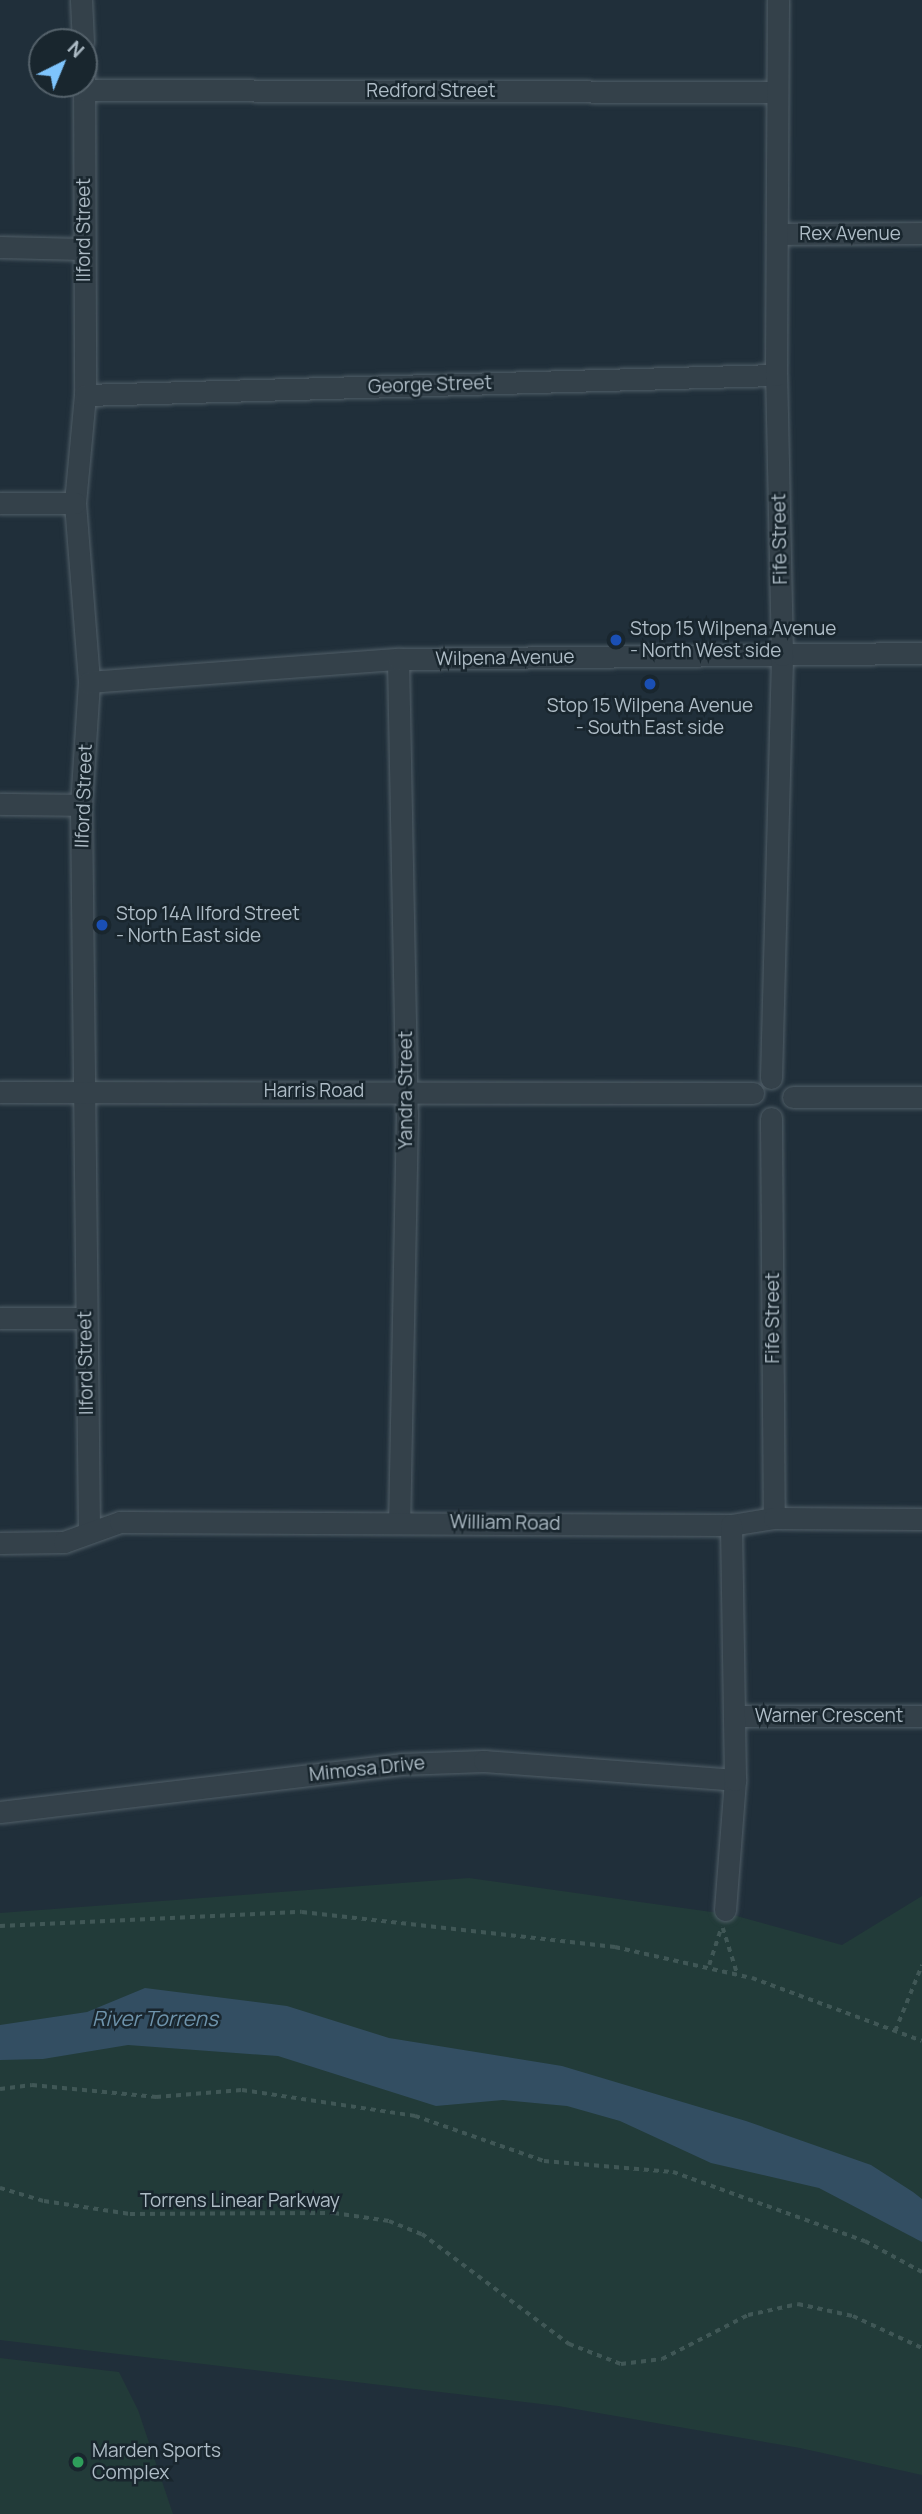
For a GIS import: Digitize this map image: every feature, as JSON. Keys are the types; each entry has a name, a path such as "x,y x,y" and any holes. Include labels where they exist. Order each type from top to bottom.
{"street":[{"path":"81,0 82,28"},
{"name":"Fife Street","path":"771,1078 782,655 776,376 778,0"},
{"name":"Redford Street","path":"98,90 777,92"},
{"name":"Ilford Street","path":"85,98 85,395 75,503 89,682 81,805 89,1531"},
{"name":"Rex Avenue","path":"777,234 922,233"},
{"path":"0,247 83,249"},
{"name":"George Street","path":"85,395 776,376"},
{"path":"0,503 75,503"},
{"name":"Wilpena Avenue","path":"89,682 398,659 922,653"},
{"name":"Yandra Street","path":"398,659 407,1091 399,1521"},
{"path":"0,804 81,805"},
{"path":"771,1078 790,1087 793,1097 785,1114 771,1118 755,1107 753,1093 762,1080 771,1078"},
{"name":"Harris Road","path":"0,1091 753,1093"},
{"path":"793,1097 922,1097"},
{"name":"Fife Street","path":"771,1118 775,1518"},
{"path":"0,1318 86,1318"},
{"name":"William Road","path":"0,1543 64,1542 120,1522 399,1521 731,1525 775,1518 922,1519"},
{"path":"725,1910 735,1780 731,1525"},
{"name":"Warner Crescent","path":"735,1716 922,1716"},
{"name":"Mimosa Drive","path":"0,1812 401,1764 484,1761 735,1780"}],"path":[{"path":"0,1926 302,1912 615,1947 737,1973 922,2042"},
{"path":"709,1965 721,1923 737,1973"},
{"path":"895,2031 922,1965"},
{"path":"0,2090 32,2085 156,2097 242,2090 415,2116 544,2161 673,2172 865,2241 922,2272"},
{"name":"Torrens Linear Parkway","path":"0,2188 44,2201 130,2214 348,2215 389,2221 422,2234 569,2344 621,2364 662,2359 748,2315 798,2304 853,2316 922,2348"}],"green space":[{"path":"469,1878 733,1915 842,1945 922,1896 922,2475 800,2448 558,2406 0,2340 0,1913"},
{"name":"Marden Sports Complex","path":"0,2358 119,2372 138,2410 173,2514 0,2514"}],"water":[{"name":"River Torrens","path":"145,1988 287,2006 389,2038 562,2066 746,2121 871,2165 913,2192 922,2199 922,2242 819,2188 711,2163 620,2121 567,2106 503,2100 436,2106 278,2056 128,2045 43,2059 0,2060 0,2025 87,2012"}],"place":[{"name":"Stop 15 Wilpena Avenue - North West side","path":"616,640"},
{"name":"Stop 15 Wilpena Avenue - South East side","path":"650,684"},
{"name":"Stop 14A Ilford Street - North East side","path":"102,925"},
{"name":"Marden Sports Complex","path":"78,2462"}]}
